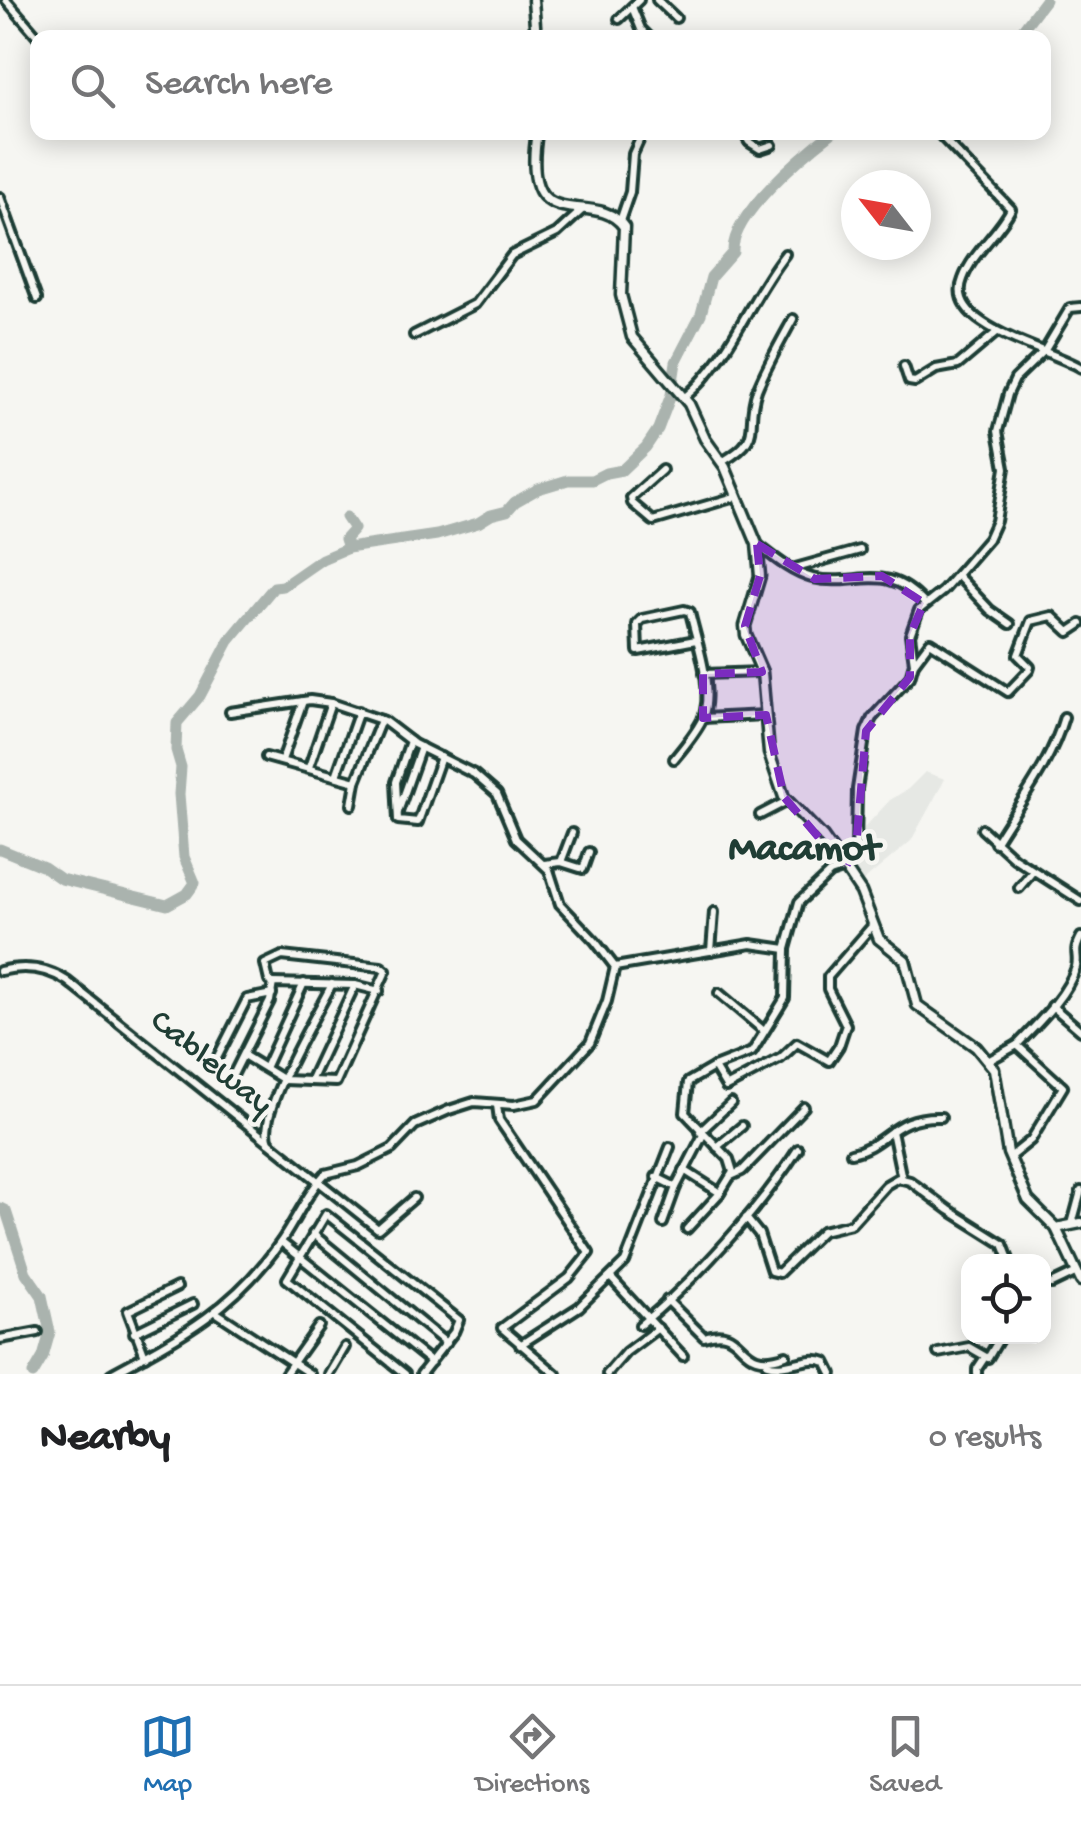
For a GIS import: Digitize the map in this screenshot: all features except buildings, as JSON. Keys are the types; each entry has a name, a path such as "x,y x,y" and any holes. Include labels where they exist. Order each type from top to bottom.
{"street":[{"path":"533,0 535,30"},
{"path":"619,19 639,0"},
{"path":"657,0 676,18"},
{"path":"4,2 31,30"},
{"path":"632,7 643,30"},
{"path":"536,140 535,183 547,198 563,208 612,215 624,227 623,312 632,337 683,395 705,439 722,462 757,544 760,576 745,626 762,672 769,753 787,801 823,836 845,868 861,892 879,939 905,960 917,1006 976,1047 994,1070 1010,1158 1028,1200 1056,1228 1079,1276 1051,1284"},
{"path":"620,221 639,140"},
{"path":"747,140 760,149 772,146"},
{"path":"946,140 1011,209 960,285 963,305 997,332 1081,368"},
{"path":"0,197 37,299"},
{"path":"414,335 475,304 512,255 558,233 582,210"},
{"path":"683,395 700,384 715,364 785,254"},
{"path":"914,663 910,635 924,603 943,591 988,538 996,521 1005,468 998,431 1015,378 1045,350 1070,308 1081,307"},
{"path":"722,462 746,447 753,430 757,390 793,320"},
{"path":"904,366 909,381 914,382 936,370 958,365 997,332"},
{"path":"662,470 631,498 653,522 735,497"},
{"path":"757,544 790,569 815,579 882,576 897,582 924,603"},
{"path":"790,569 860,550"},
{"path":"956,575 990,610 1010,624"},
{"path":"674,759 702,718 706,699 704,674 690,612 642,619 637,624 638,651 696,640"},
{"path":"687,1228 720,1193 733,1172 729,1158 685,1113 688,1082 752,1052 785,998 786,949 803,896 830,873 845,868 856,848 857,789 872,718 910,677 914,663 930,642 1008,692 1029,670 1018,655 1035,617 1052,616 1069,632 1081,624"},
{"path":"704,674 762,672"},
{"path":"282,760 302,701"},
{"path":"111,1374 216,1313 281,1242 324,1174 358,1166 392,1149 415,1125 474,1102 514,1105 537,1100 590,1043 608,1001 614,967 595,940 560,904 544,864 516,839 497,794 474,774 410,742 380,720 331,703 302,701 230,712"},
{"path":"308,767 331,703"},
{"path":"336,776 359,712"},
{"path":"702,718 766,715"},
{"path":"995,842 1033,788 1052,752 1064,717"},
{"path":"352,805 356,782 380,720"},
{"path":"410,742 396,782 398,820 418,822 441,756"},
{"path":"397,816 421,748"},
{"path":"266,757 356,782"},
{"path":"760,815 787,801"},
{"path":"982,829 1034,871 1081,901"},
{"path":"560,862 572,833"},
{"path":"544,864 560,862 583,868 589,852"},
{"path":"1019,888 1034,871"},
{"path":"711,951 714,912"},
{"path":"714,1067 726,1087 781,1058 797,1042 829,1061 840,1046 846,1025 828,990 828,978 873,925"},
{"path":"988,1061 1017,1044 1052,1006 1076,966 1074,950 1081,937"},
{"path":"614,967 750,944 786,949"},
{"path":"245,1056 284,1080 336,1082 379,991 386,971 381,967 282,956 265,964 268,981 379,991"},
{"name":"Cableway","path":"0,971 27,968 54,972 378,1229 414,1198"},
{"path":"232,1077 273,994 273,982"},
{"path":"265,1068 304,984"},
{"path":"270,1144 266,1132 284,1080 332,984"},
{"path":"311,1080 356,986"},
{"path":"719,992 764,1031"},
{"path":"214,1064 247,1000 273,994"},
{"path":"1052,1006 1081,1032"},
{"path":"1010,1158 1031,1140 1063,1087 1017,1044"},
{"path":"663,1223 702,1134 731,1104"},
{"path":"497,1105 499,1120 589,1252 568,1278 502,1328 556,1374"},
{"path":"730,1176 742,1171 804,1107"},
{"path":"851,1153 868,1148 884,1133 915,1118 941,1117"},
{"path":"717,1147 742,1126"},
{"path":"892,1131 902,1179"},
{"path":"520,1346 579,1308 611,1278 631,1252 670,1147"},
{"path":"640,1325 746,1218 780,1178 798,1149"},
{"path":"684,1170 720,1193"},
{"path":"656,1177 676,1187"},
{"path":"746,1218 759,1234 772,1271 779,1273 822,1231 851,1224 886,1185 898,1178 1003,1244 1007,1254"},
{"path":"1056,1228 1076,1224 1081,1192"},
{"path":"405,1374 288,1281 324,1216 328,1215 459,1322 421,1374"},
{"path":"313,1234 446,1343"},
{"path":"281,1242 431,1362"},
{"path":"611,1278 683,1356"},
{"path":"145,1356 127,1312 177,1287"},
{"path":"667,1300 704,1337 726,1334 754,1362 784,1366 818,1358 826,1362 832,1374"},
{"path":"134,1333 194,1304"},
{"path":"216,1313 310,1374"},
{"path":"285,1374 319,1326"},
{"path":"607,1374 626,1352 658,1328"},
{"path":"0,1340 38,1332"},
{"path":"977,1374 976,1369 993,1354 997,1344"},
{"path":"329,1374 346,1347"},
{"path":"938,1353 969,1347 986,1357"},
{"path":"766,1363 786,1355"}],"highlighted area":[{"path":"757,544 815,579 882,576 924,603 910,635 910,677 866,731 856,848 845,868 784,797 766,715 703,718 703,674 762,672 745,626 760,576"}],"shaded area":[{"path":"925,772 945,779 911,841 861,883 849,867 864,828 890,800"}],"waterway":[{"path":"1022,30 1045,0"},
{"path":"348,548 437,535 507,511 538,489 568,480 592,480 622,470 658,429 671,395 676,362 701,314 711,277 733,252 744,221 771,186 823,140"},
{"path":"0,849 44,867 61,879 167,905 187,894 195,883 184,857 177,723 200,696 229,641 274,587 283,586 322,559 348,548 345,539 354,529 346,517"},
{"path":"0,1208 6,1211 26,1273 42,1296 50,1332 33,1374"}],"district":[{"name":"Macamot","path":"804,850"}]}
